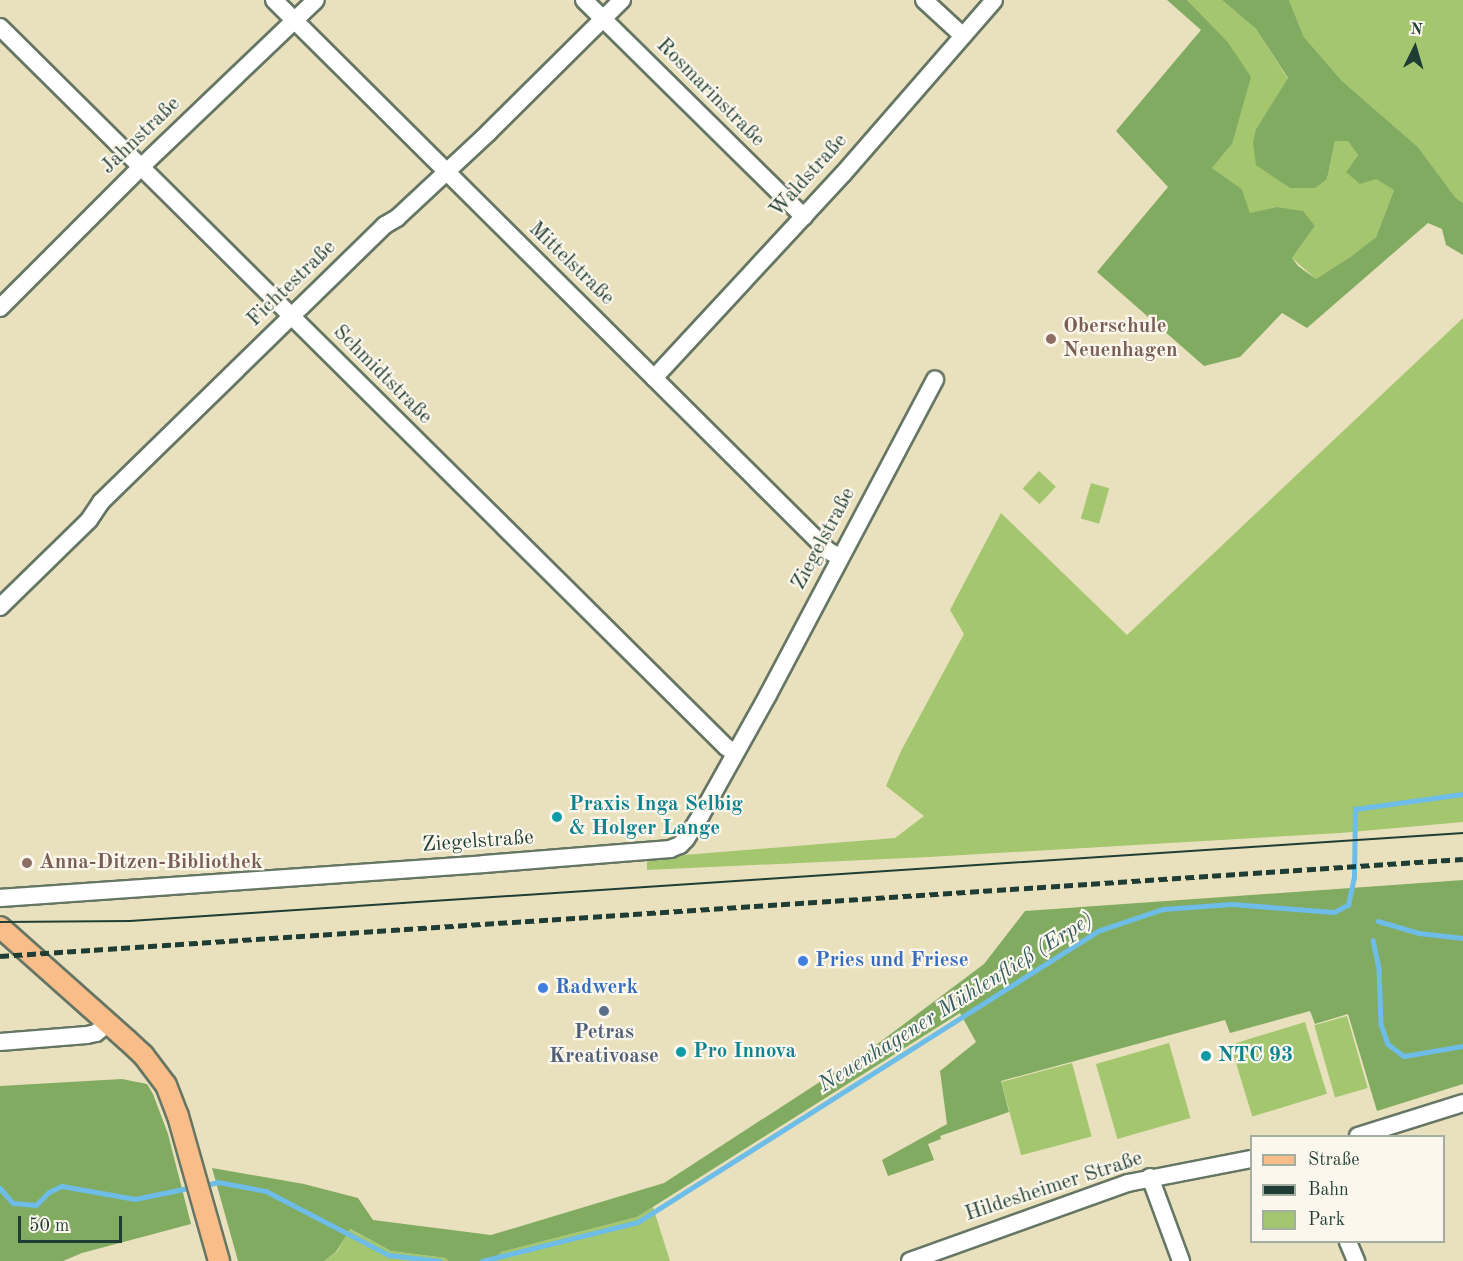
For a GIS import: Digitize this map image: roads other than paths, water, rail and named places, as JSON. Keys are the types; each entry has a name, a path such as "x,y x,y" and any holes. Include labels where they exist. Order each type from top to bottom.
{"main road":[{"path":"0,927 109,1022 144,1056 166,1085 196,1177 219,1261"}],"street":[{"name":"Mittelstraße","path":"274,0 445,173 827,550 839,557"},
{"name":"Jahnstraße","path":"3,298 316,0"},
{"name":"Rosmarinstraße","path":"584,0 804,217"},
{"name":"Fichtestraße","path":"0,607 89,519 101,502 385,225 397,218 445,173 622,0"},
{"path":"924,0 963,36"},
{"name":"Waldstraße","path":"654,378 804,217 994,0"},
{"name":"Schmidtstraße","path":"0,27 726,747 735,753"},
{"name":"Ziegelstraße","path":"0,897 185,887 670,849 686,839 735,753 935,379"},
{"path":"0,1042 87,1035 96,1033 109,1022"},
{"path":"1364,1135 1463,1103"},
{"name":"Hildesheimer Straße","path":"910,1261 1096,1193 1150,1177 1250,1160"},
{"path":"1150,1177 1181,1261"},
{"path":"1348,1243 1356,1261"}],"waterway":[{"name":"Neuenhagener Mühlenfließ (Erpe)","path":"482,1261 638,1222 1098,931 1163,909 1232,904 1334,912 1348,905 1354,877 1355,809 1463,794"},
{"path":"1378,921 1419,933 1463,938"},
{"path":"1373,940 1379,969 1381,1024 1388,1044 1404,1056 1463,1046"},
{"name":"Neuenhagener Mühlenfließ (Erpe)","path":"202,1186 218,1182 266,1191 389,1255 440,1261"},
{"name":"Neuenhagener Mühlenfließ (Erpe)","path":"0,1188 13,1203 36,1205 49,1192 62,1186 135,1199 193,1187"}],"tram line":[{"path":"0,922 130,921 1463,833"}],"railway":[{"path":"0,956 1463,859"}],"place":[{"name":"Oberschule Neuenhagen","path":"1051,339"},
{"name":"Praxis Inga Selbig & Holger Lange","path":"557,817"},
{"name":"Anna-Ditzen-Bibliothek","path":"27,863"},
{"name":"Pries und Friese","path":"803,961"},
{"name":"Radwerk","path":"543,988"},
{"name":"Petras Kreativoase","path":"604,1011"},
{"name":"Pro Innova","path":"681,1052"},
{"name":"NTC 93","path":"1206,1056"}]}
